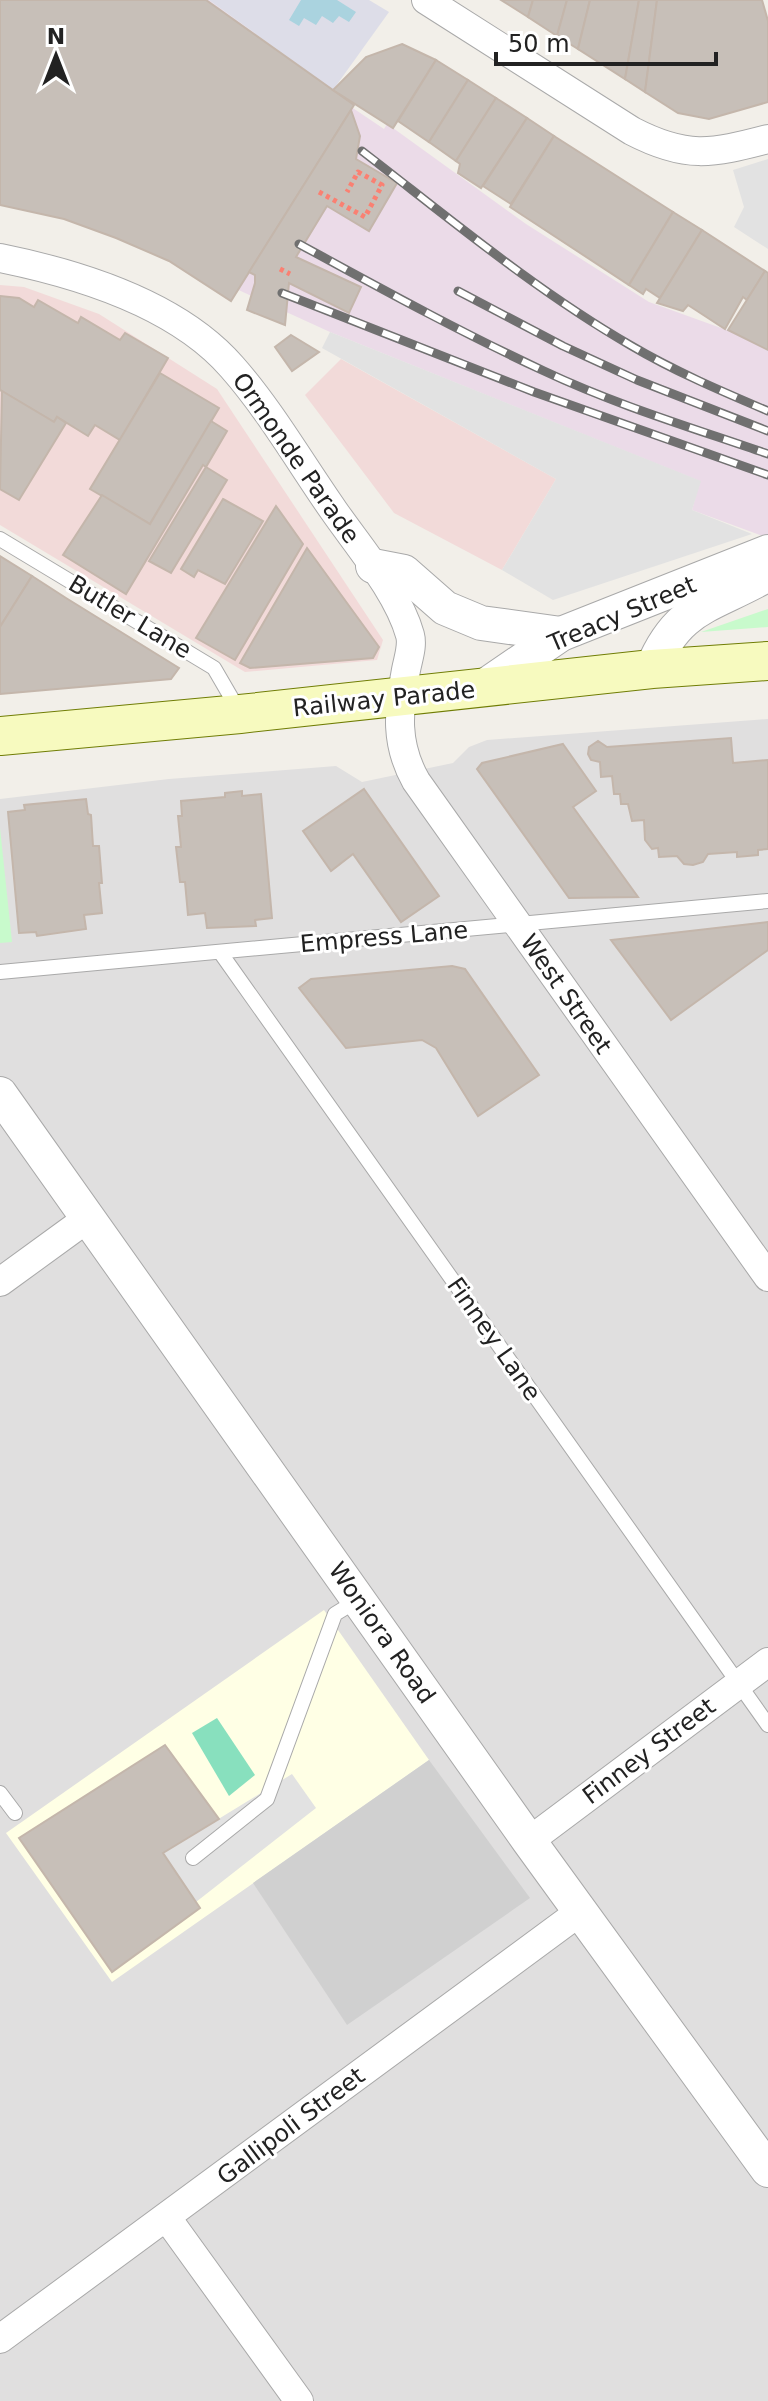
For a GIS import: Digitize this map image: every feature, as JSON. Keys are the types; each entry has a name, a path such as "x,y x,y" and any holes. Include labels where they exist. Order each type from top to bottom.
{"main road":[{"name":"Railway Parade","path":"0,736 401,698 652,669 768,661"}],"street":[{"path":"426,0 632,131 660,145 681,151 705,152 732,149 768,139"},
{"name":"Ormonde Parade","path":"0,258 67,274 116,291 158,311 194,334 231,366 373,566 396,604 412,643 401,698"},
{"name":"Treacy Street","path":"482,688 561,634 768,552"},
{"path":"373,566 404,572 445,608 481,623 561,634"},
{"name":"Treacy Street","path":"652,669 669,635 682,621 701,607 768,574"},
{"name":"West Street","path":"401,698 399,726 406,763 431,804 768,1277"},
{"name":"Woniora Road","path":"0,1094 529,1841 768,2170"},
{"path":"0,1282 88,1218"},
{"name":"Finney Street","path":"529,1841 768,1662"},
{"name":"Gallipoli Street","path":"0,2339 581,1911"},
{"path":"167,2218 299,2401"}],"lane":[{"name":"Butler Lane","path":"0,539 214,668 240,714"},
{"name":"Empress Lane","path":"0,972 768,901"},
{"name":"Finney Lane","path":"220,952 768,1725"},
{"path":"193,1858 267,1799 335,1614 358,1600"},
{"path":"0,1793 15,1813"}],"path":[{"path":"319,192 365,217 382,185 358,172 347,192"},
{"path":"280,269 290,274"}],"shaded area":[{"path":"0,0 209,0 333,90 332,94 384,129 387,124 526,224 649,302 768,345 768,538 692,510 700,481 330,332 42,200"},
{"path":"209,0 369,0 389,12 333,90"},
{"path":"768,159 768,249 734,227 744,207 733,170"},
{"path":"0,285 24,287 99,314 217,389 383,640 377,660 245,672 0,525"},
{"path":"330,332 701,481 692,510 752,534 553,600 502,570 556,479 322,348"},
{"path":"341,359 556,479 502,570 394,513 305,395"},
{"path":"768,719 768,2401 0,2401 0,799 169,779 336,766 362,782 453,763 469,747 487,740"},
{"path":"324,1610 429,1760 112,1982 6,1833"},
{"path":"429,1760 530,1898 347,2025 253,1883"},
{"path":"292,1774 316,1808 196,1902 163,1853"}],"green space":[{"path":"768,609 768,627 701,632"},
{"path":"0,828 12,942 0,943"},
{"path":"217,1718 255,1775 229,1796 192,1733"}],"water":[{"path":"301,0 337,0 356,12 349,22 339,16 333,23 322,16 316,25 304,18 299,26 289,20"}],"building":[{"path":"0,0 206,0 354,105 231,301 169,261 116,238 64,219 0,205"},
{"path":"501,0 533,0 528,17"},
{"path":"533,0 567,0 557,36 528,17"},
{"path":"567,0 590,0 578,49 557,36"},
{"path":"590,0 639,0 625,79 578,49"},
{"path":"639,0 657,0 645,92 625,79"},
{"path":"657,0 762,0 768,21 768,102 709,119 678,113 645,92"},
{"path":"402,44 436,60 393,128 333,90 366,57"},
{"path":"436,60 468,80 429,142 398,121"},
{"path":"468,80 496,98 456,161 429,142"},
{"path":"496,98 527,118 481,188 458,173 460,164 456,161"},
{"path":"351,110 360,136 356,159 397,183 369,231 327,206 296,257 361,287 349,313 289,283 285,325 247,310 255,283 255,275 249,272"},
{"path":"527,118 554,136 511,204 483,186"},
{"path":"554,136 673,212 629,285 510,207"},
{"path":"673,212 702,230 660,298 646,289 643,294 629,285"},
{"path":"702,230 765,271 747,300 743,297 725,329 688,305 683,311 657,303"},
{"path":"765,271 768,273 768,350 728,330"},
{"path":"0,296 19,298 34,307 38,300 78,323 81,317 120,340 125,333 168,358 120,440 95,425 88,436 57,417 54,422 0,390"},
{"path":"291,335 319,352 292,371 275,347"},
{"path":"160,373 219,408 150,524 90,489"},
{"path":"2,391 54,422 57,417 66,423 19,500 0,489"},
{"path":"211,421 227,431 206,467 203,465 126,594 63,555 102,495 150,524"},
{"path":"206,467 227,480 171,573 149,561"},
{"path":"223,499 263,521 225,584 198,570 194,577 181,569"},
{"path":"276,506 303,544 235,660 196,638"},
{"path":"307,548 379,647 373,658 250,668 240,663"},
{"path":"0,556 32,576 0,627"},
{"path":"32,576 179,668 171,679 0,694 0,627"},
{"path":"731,738 733,763 768,760 768,849 758,850 758,855 737,857 737,852 708,854 703,862 693,865 684,864 677,856 659,857 658,848 652,849 645,840 644,820 632,821 628,804 621,804 620,794 614,794 612,776 601,777 600,762 591,760 588,754 589,747 598,741 607,747"},
{"path":"563,744 596,791 573,807 638,897 569,898 477,769 482,763"},
{"path":"364,789 439,896 401,922 353,854 331,871 303,831"},
{"path":"242,791 242,796 261,794 272,918 255,920 256,926 207,928 205,913 188,915 185,882 180,882 176,847 181,847 178,816 182,816 181,801 225,797 225,793"},
{"path":"86,799 88,814 91,815 93,846 99,846 102,913 84,915 86,929 37,936 36,932 19,933 8,812 25,810 24,805"},
{"path":"768,922 768,950 671,1020 611,940"},
{"path":"452,966 465,969 539,1075 478,1116 436,1048 422,1040 346,1048 299,988 311,979"},
{"path":"165,1745 219,1819 163,1853 200,1908 112,1972 19,1838"}],"railway":[{"path":"362,151 493,252 595,324 664,363 768,411"},
{"path":"299,244 451,325 571,383 655,416 768,454"},
{"path":"458,291 563,346 637,380 768,431"},
{"path":"282,293 534,392 768,475"}]}
